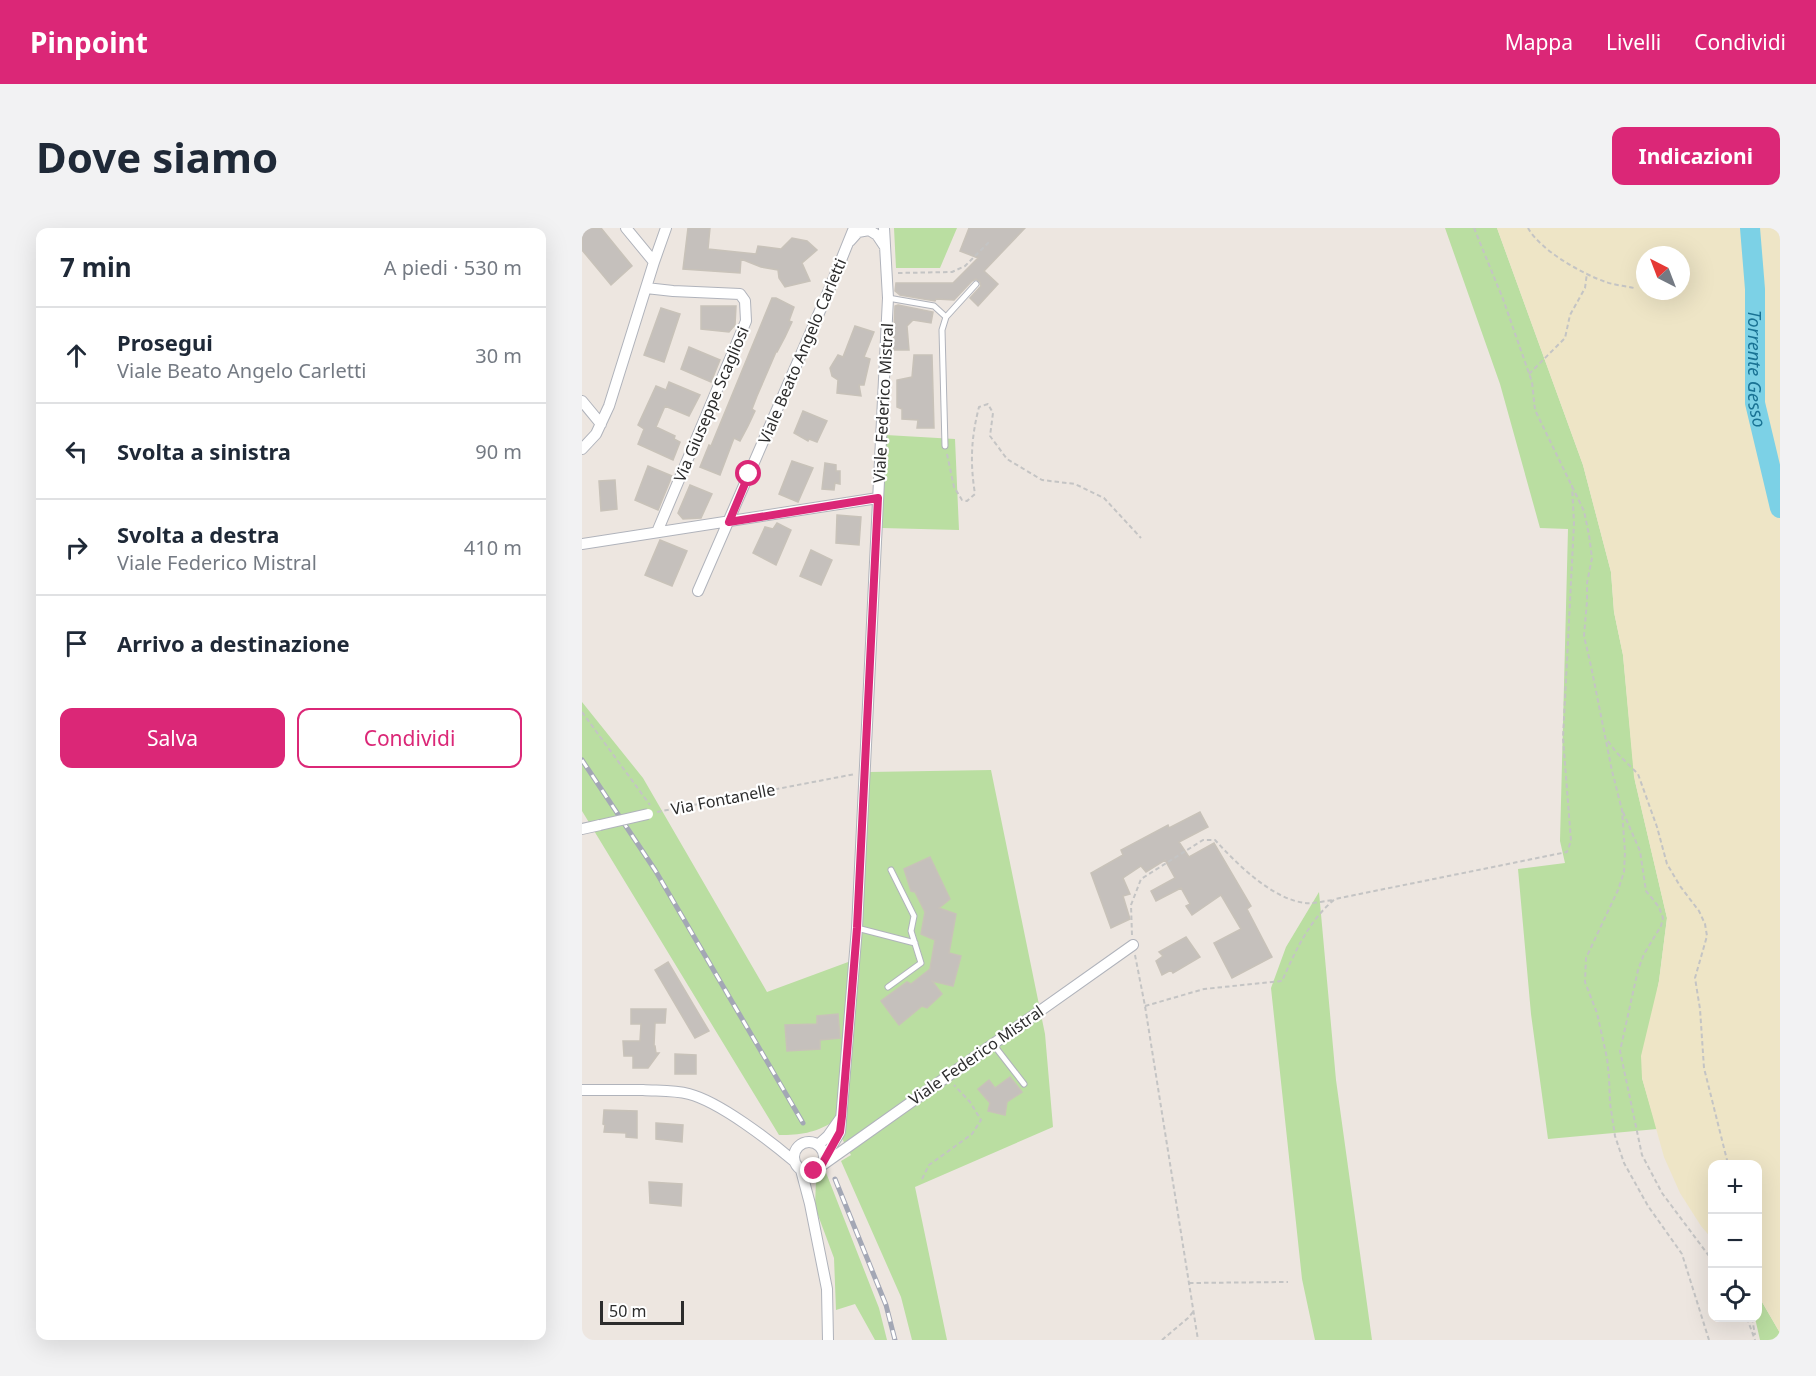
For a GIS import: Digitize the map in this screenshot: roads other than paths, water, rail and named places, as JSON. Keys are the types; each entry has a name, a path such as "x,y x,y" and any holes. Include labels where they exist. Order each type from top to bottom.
{"street":[{"path":"626,228 654,262"},
{"path":"582,449 589,444 609,406 666,228"},
{"name":"Viale Beato Angelo Carletti","path":"698,591 854,228"},
{"name":"Viale Federico Mistral","path":"810,1204 811,1183 819,1165 840,1132 857,928 888,298 884,228"},
{"name":"Viale Beato Angelo Carletti","path":"848,243 858,232 869,230 877,235 885,247"},
{"name":"Via Giuseppe Scagliosi","path":"646,288 740,294 746,301 746,321 657,532"},
{"path":"582,401 601,424"},
{"path":"582,544 878,498"},
{"name":"Via Fontanelle","path":"582,829 652,813"},
{"name":"Viale Federico Mistral","path":"819,1165 1133,945"},
{"path":"582,1089 667,1091 692,1095 712,1104 773,1143 805,1172 819,1165 823,1154 818,1145 810,1142 773,1143"},
{"path":"818,1145 828,1136 842,1116"},
{"path":"798,1166 795,1152 802,1144"},
{"name":"Viale Federico Mistral","path":"798,1166 810,1204 827,1289 828,1340"}],"lane":[{"path":"945,446 942,330 946,317 976,284"},
{"path":"888,298 933,306 946,317"},
{"path":"888,987 921,963 911,932 915,916 891,870"},
{"path":"857,928 915,943"},
{"path":"993,1044 1024,1084"}],"waterway":[{"name":"Torrente Gesso","path":"1750,228 1755,289 1755,403 1780,508"}],"railway":[{"path":"582,760 655,870 803,1123"},
{"path":"835,1179 886,1305 895,1340"}]}
